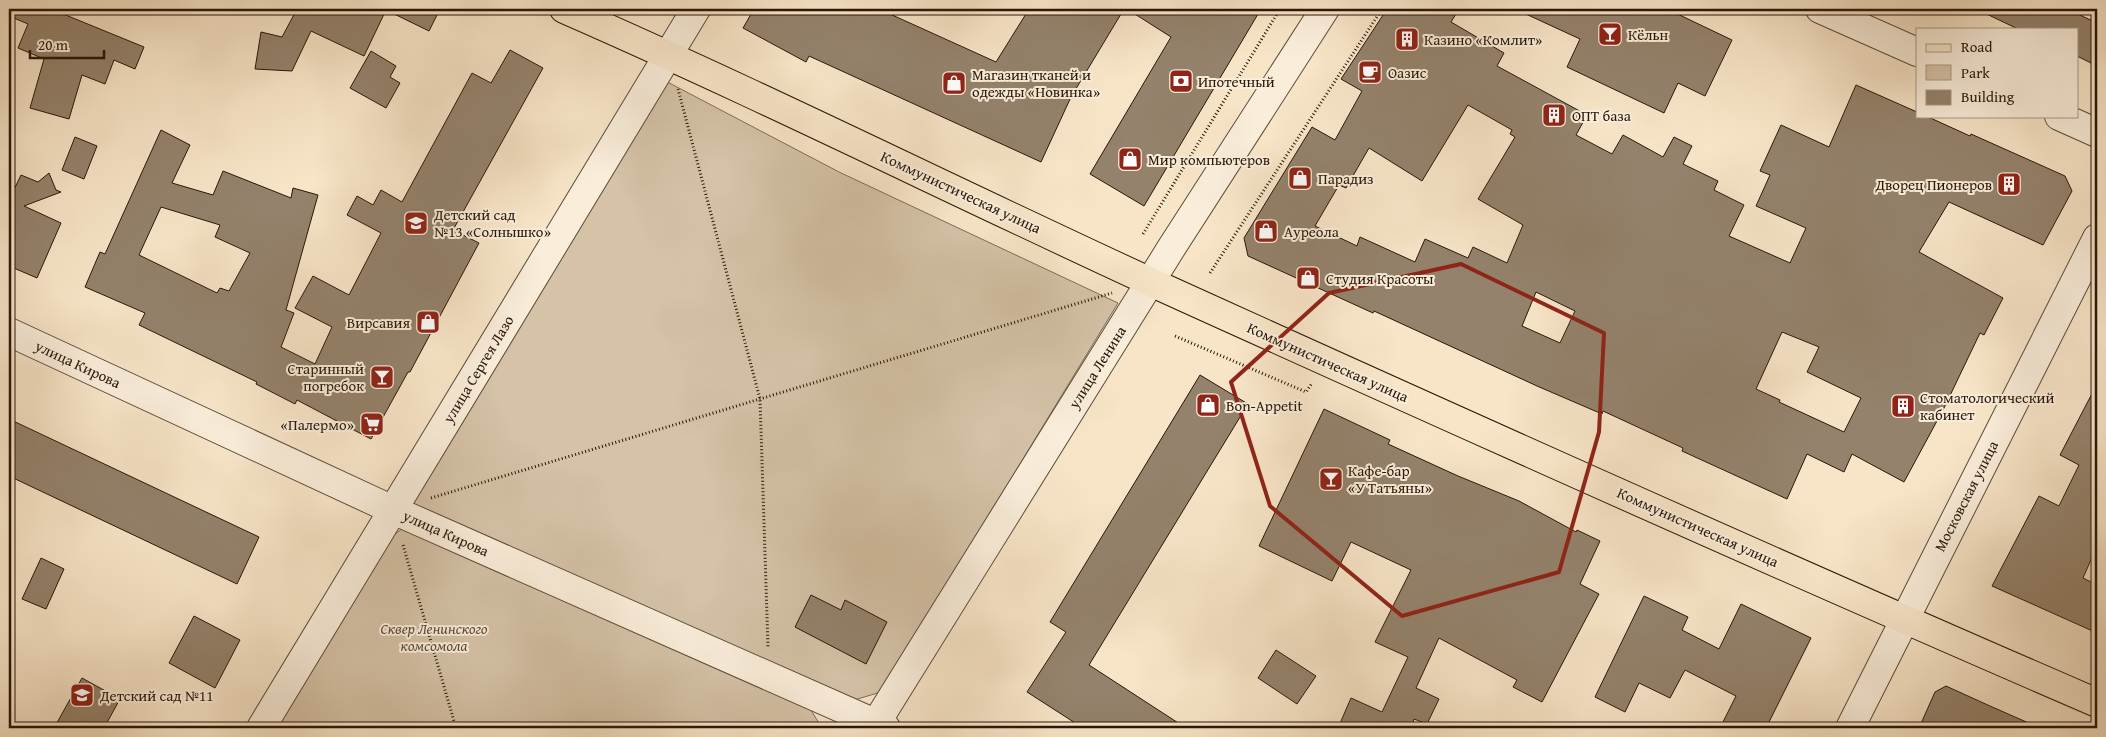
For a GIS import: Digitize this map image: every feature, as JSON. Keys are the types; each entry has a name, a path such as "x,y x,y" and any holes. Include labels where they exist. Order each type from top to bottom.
{"main road":[{"name":"Коммунистическая улица","path":"564,9 668,54 1151,282 1903,620 2097,703"}],"street":[{"name":"улица Сергея Лазо","path":"260,728 696,9"},
{"name":"улица Ленина","path":"878,727 1151,282 1324,9"},
{"path":"1820,9 1916,52"},
{"path":"2064,118 2097,133"},
{"name":"Московская улица","path":"1850,728 2097,238"},
{"name":"улица Кирова","path":"9,332 393,510 768,676 878,727"}],"path":[{"path":"1143,234 1280,9"},
{"path":"1210,273 1382,9"},
{"path":"668,54 760,398 768,676"},
{"path":"456,728 393,510 760,398 1151,282"},
{"path":"1175,336 1306,392"}],"highlighted area":[{"path":"1461,264 1604,333 1599,432 1559,572 1402,616 1270,506 1231,382 1329,293"}],"green space":[{"path":"656,76 839,172 1118,303 881,692 834,706 393,510"},
{"name":"Сквер Ленинского комсомола","path":"403,528 809,707 822,728 269,728 380,546"}],"building":[{"path":"9,9 51,9 144,47 135,69 114,60 105,84 82,75 69,119 30,108 44,59 18,48 28,24 9,16"},
{"path":"297,9 440,9 429,31 386,10 364,56 311,31 292,71 255,69 261,32 282,37"},
{"path":"754,9 879,9 996,62 1029,9 1124,9 1071,97 1041,162 809,56 806,62 743,28"},
{"path":"1127,9 1261,9 1144,206 1090,174 1171,37"},
{"path":"1387,9 1459,9 1451,22 1504,53 1497,66 1587,115 1576,135 1612,154 1623,135 1663,157 1674,137 1692,146 1683,164 1718,181 1714,190 1744,205 1729,236 1790,263 1806,228 1756,206 1770,175 1760,171 1781,125 1829,147 1856,85 1916,112 1916,118 1930,118 2065,176 2072,191 2043,245 1949,202 1919,252 2003,298 1984,335 1980,333 1944,408 1904,482 1852,454 1844,472 1807,454 1787,499 1682,451 1683,448 1603,411 1602,414 1537,386 1374,311 1373,313 1248,256 1244,238 1312,127 1335,140 1362,91 1341,79","holes":["1468,105 1512,130 1510,134 1515,137 1478,199 1523,225 1507,263 1473,247 1468,258 1425,239 1415,262 1360,237 1357,246 1315,226 1339,185 1346,188 1369,148 1422,181","1536,292 1575,311 1560,343 1522,326","1782,332 1819,347 1807,372 1861,398 1844,432 1779,402 1780,400 1756,389"]},
{"path":"1515,9 1667,9 1732,40 1705,96 1678,83 1664,113 1567,67 1580,39"},
{"path":"1976,9 2067,9 2097,23 2097,66 2078,56 2078,28 2016,28"},
{"path":"510,50 543,68 453,230 479,243 410,372 408,372 371,439 297,400 295,404 256,384 257,382 139,325 145,313 85,287 100,252 105,254 161,130 190,145 172,183 213,195 223,171 291,198 293,188 318,195 286,310 294,313 281,347 315,364 332,327 295,308 313,276 349,295 381,233 347,215 357,196 373,205 381,190 402,202 472,73 491,83","holes":["161,207 220,225 215,237 250,253 229,291 220,288 217,293 139,255"]},
{"path":"371,51 396,66 390,77 400,83 386,108 350,88"},
{"path":"75,137 97,146 84,179 62,170"},
{"path":"49,173 56,190 61,192 24,206 61,223 37,278 9,266 9,200 21,175 38,182"},
{"path":"1200,375 1248,404 1089,665 1186,728 1083,728 1027,692 1066,632 1050,622"},
{"path":"2097,384 2097,546 2083,578 2097,585 2097,633 1992,586 2039,496 2059,506 2079,465 2060,455"},
{"path":"1324,409 1390,440 1388,444 1519,501 1576,532 1577,530 1600,541 1580,584 1599,594 1542,702 1513,687 1517,680 1439,638 1416,688 1439,699 1427,724 1414,719 1412,725 1420,728 1338,728 1351,698 1382,712 1408,657 1375,642 1411,570 1351,542 1332,581 1259,546"},
{"path":"9,419 259,537 237,584 9,476"},
{"path":"41,558 64,569 46,609 22,599"},
{"path":"811,595 841,610 845,600 887,622 866,664 795,627"},
{"path":"1644,596 1688,617 1682,630 1719,649 1741,604 1811,638 1766,728 1720,728 1736,696 1685,670 1670,698 1639,683 1625,712 1595,697"},
{"path":"194,616 240,640 215,688 169,663"},
{"path":"1276,650 1316,676 1297,704 1258,678"},
{"path":"82,678 120,699 104,728 54,728"},
{"path":"1946,686 2040,728 1919,728 1935,692"}],"place":[{"name":"Кёльн","path":"1610,34"},
{"name":"Казино «Комлит»","path":"1407,39"},
{"name":"Оазис","path":"1370,72"},
{"name":"Ипотечный","path":"1181,81"},
{"name":"Магазин тканей и одежды «Новинка»","path":"954,83"},
{"name":"ОПТ база","path":"1554,115"},
{"name":"Мир компьютеров","path":"1130,159"},
{"name":"Парадиз","path":"1300,178"},
{"name":"Дворец Пионеров","path":"2009,184"},
{"name":"Детский сад №13 «Солнышко»","path":"416,223"},
{"name":"Ауреола","path":"1266,231"},
{"name":"Студия Красоты","path":"1308,278"},
{"name":"Вирсавия","path":"428,322"},
{"name":"Старинный погребок","path":"382,377"},
{"name":"Bon-Appetit","path":"1208,405"},
{"name":"Стоматологический кабинет","path":"1903,406"},
{"name":"«Палермо»","path":"372,424"},
{"name":"Кафе-бар «У Татьяны»","path":"1331,479"},
{"name":"Детский сад №11","path":"82,695"}]}
